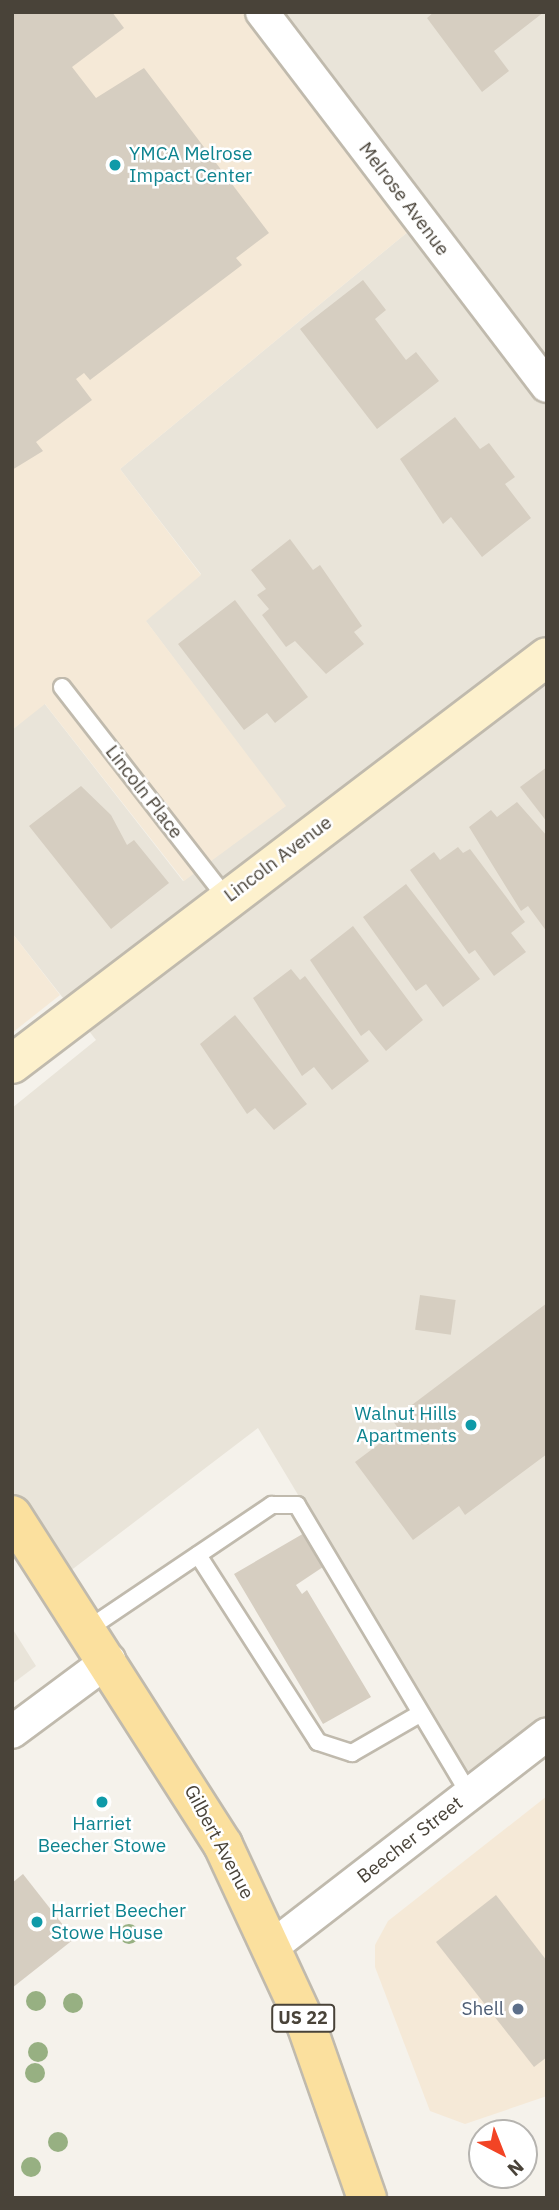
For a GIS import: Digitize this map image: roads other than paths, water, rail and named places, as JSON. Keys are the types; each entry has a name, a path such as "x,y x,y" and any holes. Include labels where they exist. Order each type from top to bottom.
{"main road":[{"name":"Gilbert Avenue","path":"12,1515 109,1660 203,1809 272,1946 367,2198"}],"street":[{"name":"Melrose Avenue","path":"262,12 547,386"},
{"name":"Lincoln Avenue","path":"12,1064 226,898 547,657"},
{"path":"12,1732 109,1660"},
{"name":"Beecher Street","path":"272,1946 547,1734"}],"lane":[{"name":"Lincoln Place","path":"62,688 226,898"},
{"path":"88,1629 272,1505 297,1505 416,1716 469,1794"},
{"path":"198,1555 318,1742 352,1753 416,1716"}],"place":[{"name":"YMCA Melrose Impact Center","path":"115,165"},
{"name":"Walnut Hills Apartments","path":"471,1425"},
{"name":"Harriet Beecher Stowe","path":"102,1802"},
{"name":"Harriet Beecher Stowe House","path":"37,1922"},
{"name":"Shell","path":"518,2009"}]}
